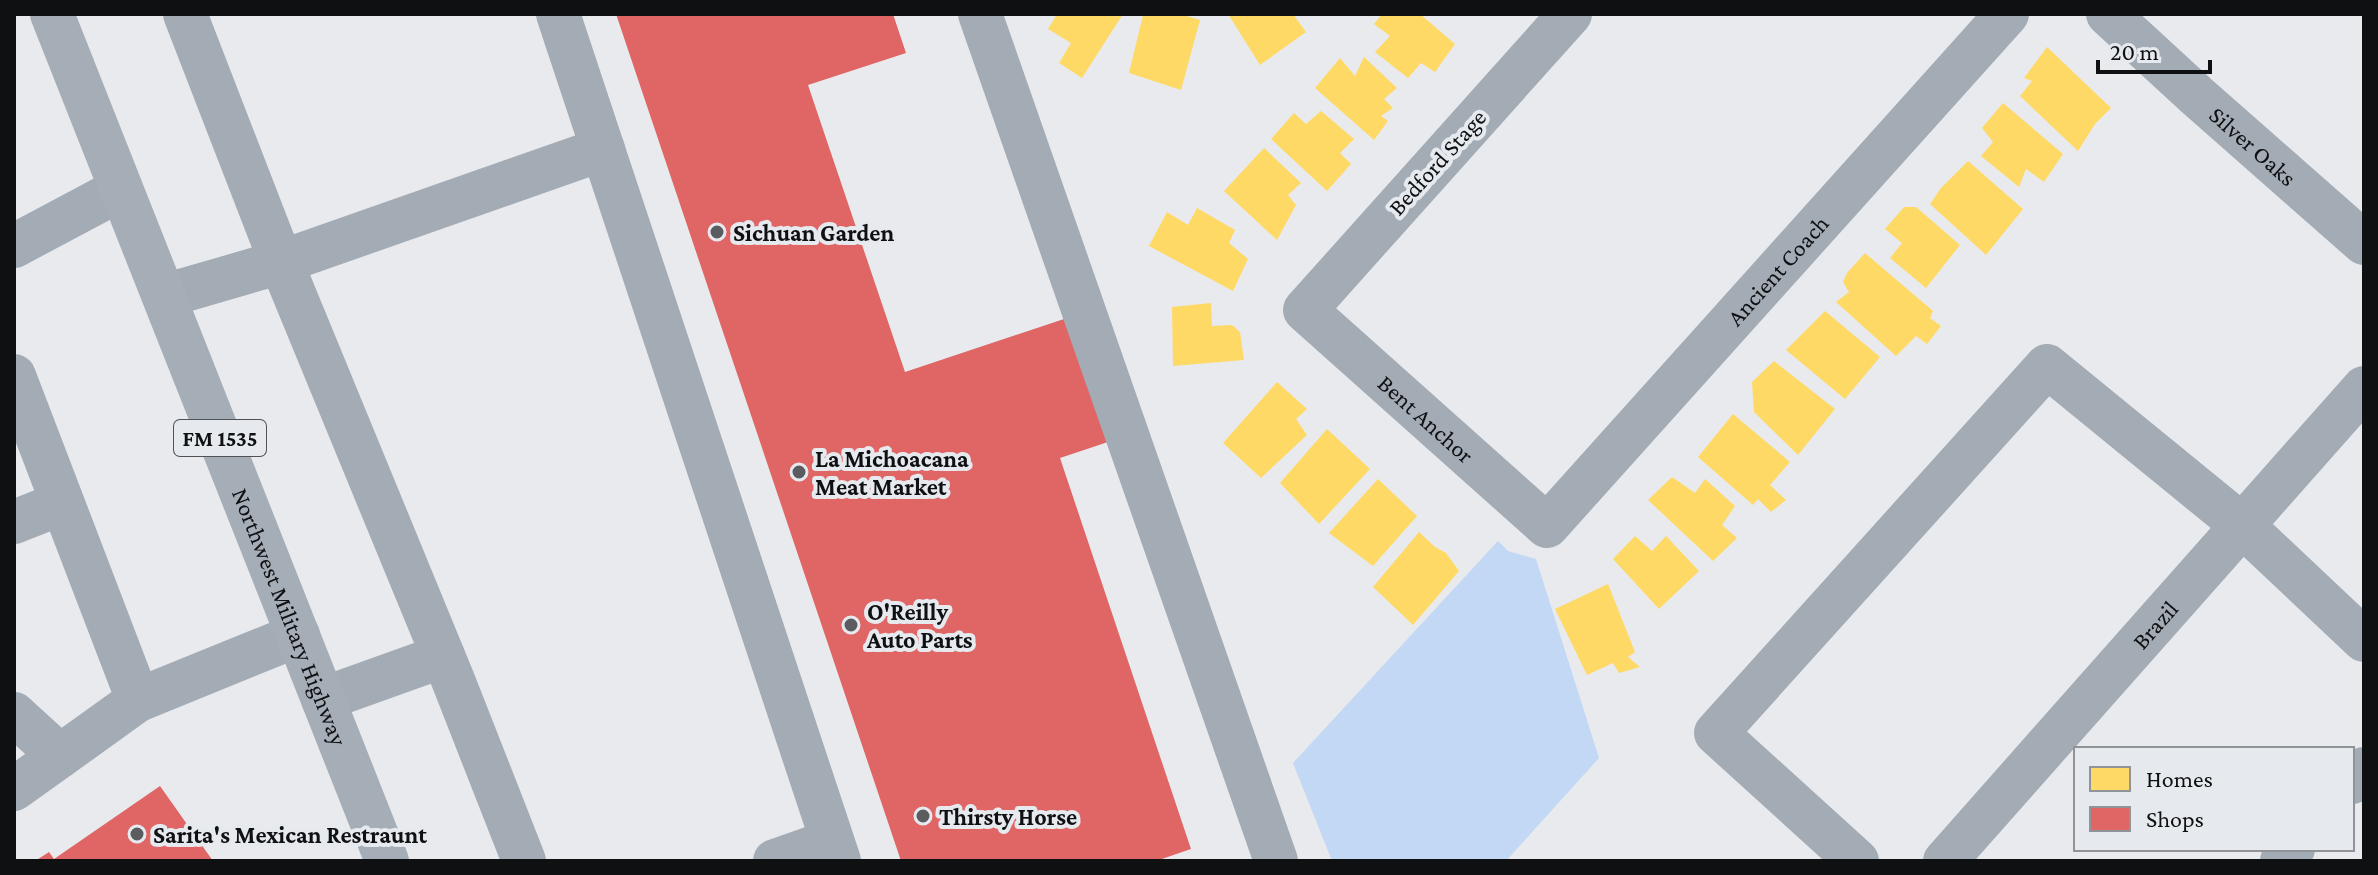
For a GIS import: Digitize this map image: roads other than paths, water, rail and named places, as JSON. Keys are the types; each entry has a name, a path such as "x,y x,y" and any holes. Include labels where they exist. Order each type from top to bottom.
{"main road":[{"name":"Northwest Military Highway","path":"52,14 387,861"}],"street":[{"path":"185,14 281,262 524,861"},
{"path":"558,14 836,851 775,861"},
{"path":"980,14 1276,861"},
{"name":"Ancient Coach","path":"1547,526 2007,14"},
{"name":"Silver Oaks","path":"2108,14 2364,243"},
{"name":"Bedford Stage","path":"1305,310 1547,22"},
{"path":"164,296 281,262 603,149"},
{"path":"14,246 121,189"},
{"name":"Bent Anchor","path":"1305,310 1547,526"},
{"path":"1857,861 1716,733 2047,366 2243,526 2364,640"},
{"path":"14,376 138,700"},
{"name":"Brazil","path":"1945,861 2364,388"},
{"path":"14,522 62,503"},
{"path":"14,789 138,700 298,635"},
{"path":"323,699 443,656"},
{"path":"14,714 60,756"}],"place":[{"name":"Sichuan Garden","path":"717,232"},
{"name":"La Michoacana Meat Market","path":"799,472"},
{"name":"O'Reilly Auto Parts","path":"851,625"},
{"name":"Thirsty Horse","path":"923,816"},
{"name":"Sarita's Mexican Restraunt","path":"137,834"}]}
